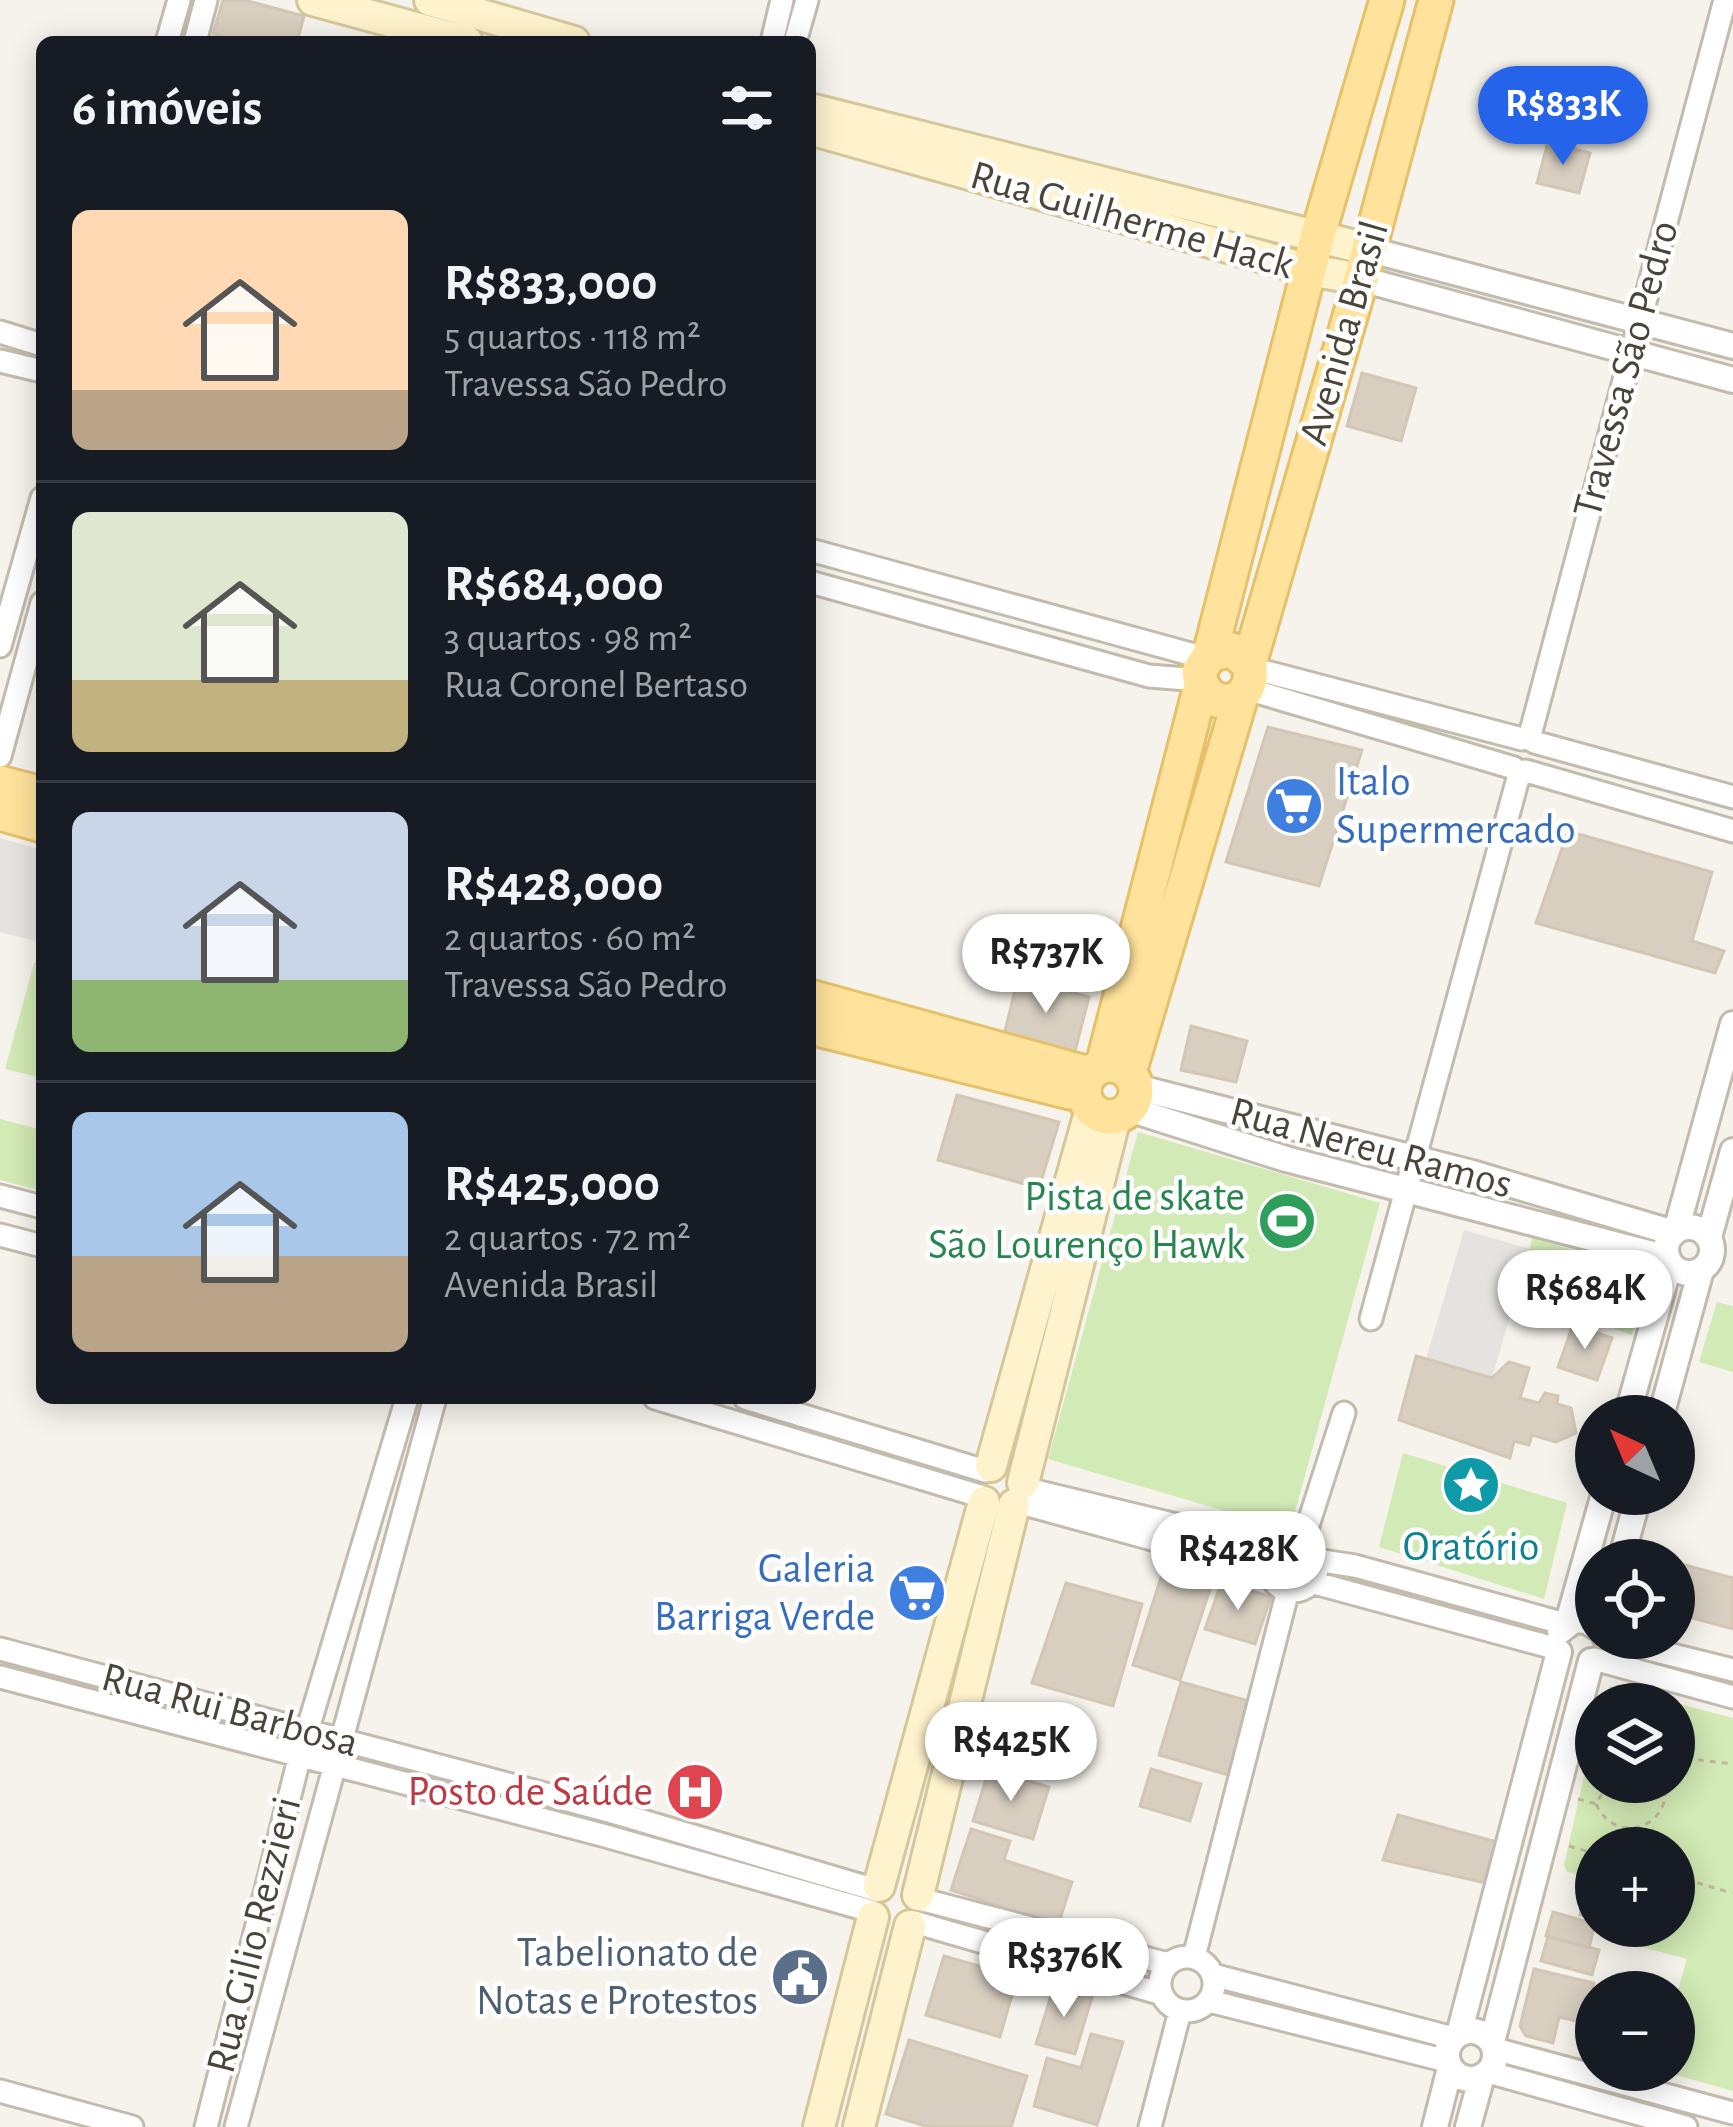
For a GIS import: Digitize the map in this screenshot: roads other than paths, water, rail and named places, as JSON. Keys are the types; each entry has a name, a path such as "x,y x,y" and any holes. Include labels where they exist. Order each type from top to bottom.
{"main road":[{"path":"313,0 445,36"},
{"path":"430,0 553,36"},
{"name":"Avenida Brasil","path":"819,2127 875,1901 1002,1489 1110,1091 1203,670 1313,254 1387,0"},
{"name":"Avenida Brasil","path":"1110,1091 1247,680 1436,0"},
{"name":"Rua Guilherme Hack","path":"816,111 1313,254"},
{"name":"Rua Guilherme Hack","path":"816,130 1364,264"},
{"path":"1232,650 1247,680 1219,701 1203,670 1232,650"},
{"path":"0,783 36,792"},
{"path":"0,813 36,823"},
{"name":"Rua Nereu Ramos","path":"816,999 1110,1091"},
{"name":"Rua Nereu Ramos","path":"816,1028 1110,1091"},
{"name":"Avenida Brasil","path":"859,2127 916,1910 1002,1489"},
{"path":"901,1881 916,1910 886,1929 875,1901 901,1881"}],"street":[{"path":"169,36 179,0"},
{"path":"197,36 206,0"},
{"path":"773,36 782,0"},
{"path":"797,36 807,0"},
{"name":"Travessa São Pedro","path":"1520,770 1508,751 1528,740 1725,0"},
{"name":"Rua Guilherme Hack","path":"1364,264 1639,320 1733,346"},
{"name":"Rua Guilherme Hack","path":"1364,264 1628,354 1733,380"},
{"path":"0,332 36,343"},
{"path":"0,362 36,370"},
{"path":"0,646 31,573 36,539"},
{"path":"816,557 1203,670"},
{"path":"816,584 1149,676 1203,670"},
{"path":"0,756 36,625"},
{"path":"1247,680 1528,740 1733,797"},
{"path":"1247,680 1520,770 1733,831"},
{"path":"1371,1318 1520,770"},
{"path":"1633,1395 1732,1032"},
{"name":"Rua Nereu Ramos","path":"1110,1091 1297,1128 1472,1174 1672,1246"},
{"name":"Rua Nereu Ramos","path":"1110,1091 1286,1159 1407,1191 1672,1246"},
{"path":"1286,1159 1297,1128"},
{"path":"1667,1395 1703,1269 1718,1242 1733,1151"},
{"path":"0,1196 36,1206"},
{"path":"1672,1246 1698,1228 1718,1242"},
{"path":"0,1235 36,1244"},
{"path":"1672,1246 1688,1273 1703,1269 1733,1276"},
{"name":"Rua Gilio Rezzieri","path":"206,2127 300,1755 405,1404"},
{"name":"Rua Gilio Rezzieri","path":"236,2127 433,1404"},
{"path":"678,1404 1273,1560"},
{"path":"762,1404 1002,1489"},
{"path":"1344,1413 1310,1562 1301,1589 1288,1590 1275,1583 1273,1560 1287,1544 1310,1562 1355,1566 1563,1637"},
{"path":"1435,2127 1598,1515"},
{"path":"1194,1957 1288,1590"},
{"path":"1563,1637 1575,1625"},
{"path":"1563,1637 1573,1664 1581,1659"},
{"name":"Rua Rui Barbosa","path":"0,1649 608,1811 875,1901"},
{"path":"1468,2127 1595,1659"},
{"path":"1627,1659 1733,1696"},
{"path":"1662,1659 1733,1670"},
{"name":"Rua Rui Barbosa","path":"0,1677 875,1901"},
{"path":"602,1834 608,1811"},
{"path":"916,1910 1168,1964 1194,1957 1214,1975 1453,2050 1468,2079 1489,2060"},
{"path":"916,1910 1162,1994"},
{"path":"1168,1964 1160,1978 1162,1994 1180,2011 1196,2010 1209,2001 1214,1975"},
{"path":"1209,2001 1453,2050 1481,2032 1489,2060"},
{"path":"1150,2127 1180,2011"},
{"path":"1489,2060 1575,2073"},
{"path":"1489,2060 1592,2101 1686,2127"},
{"path":"0,2091 132,2127"},
{"path":"1592,2101 1595,2091"},
{"path":"1651,2091 1733,2113"}],"place":[{"name":"Italo Supermercado","path":"1294,806"},
{"name":"Pista de skate São Lourenço Hawk","path":"1287,1221"},
{"name":"Oratório","path":"1471,1485"},
{"name":"Galeria Barriga Verde","path":"917,1593"},
{"name":"Posto de Saúde","path":"695,1792"},
{"name":"Tabelionato de Notas e Protestos","path":"800,1977"}]}
